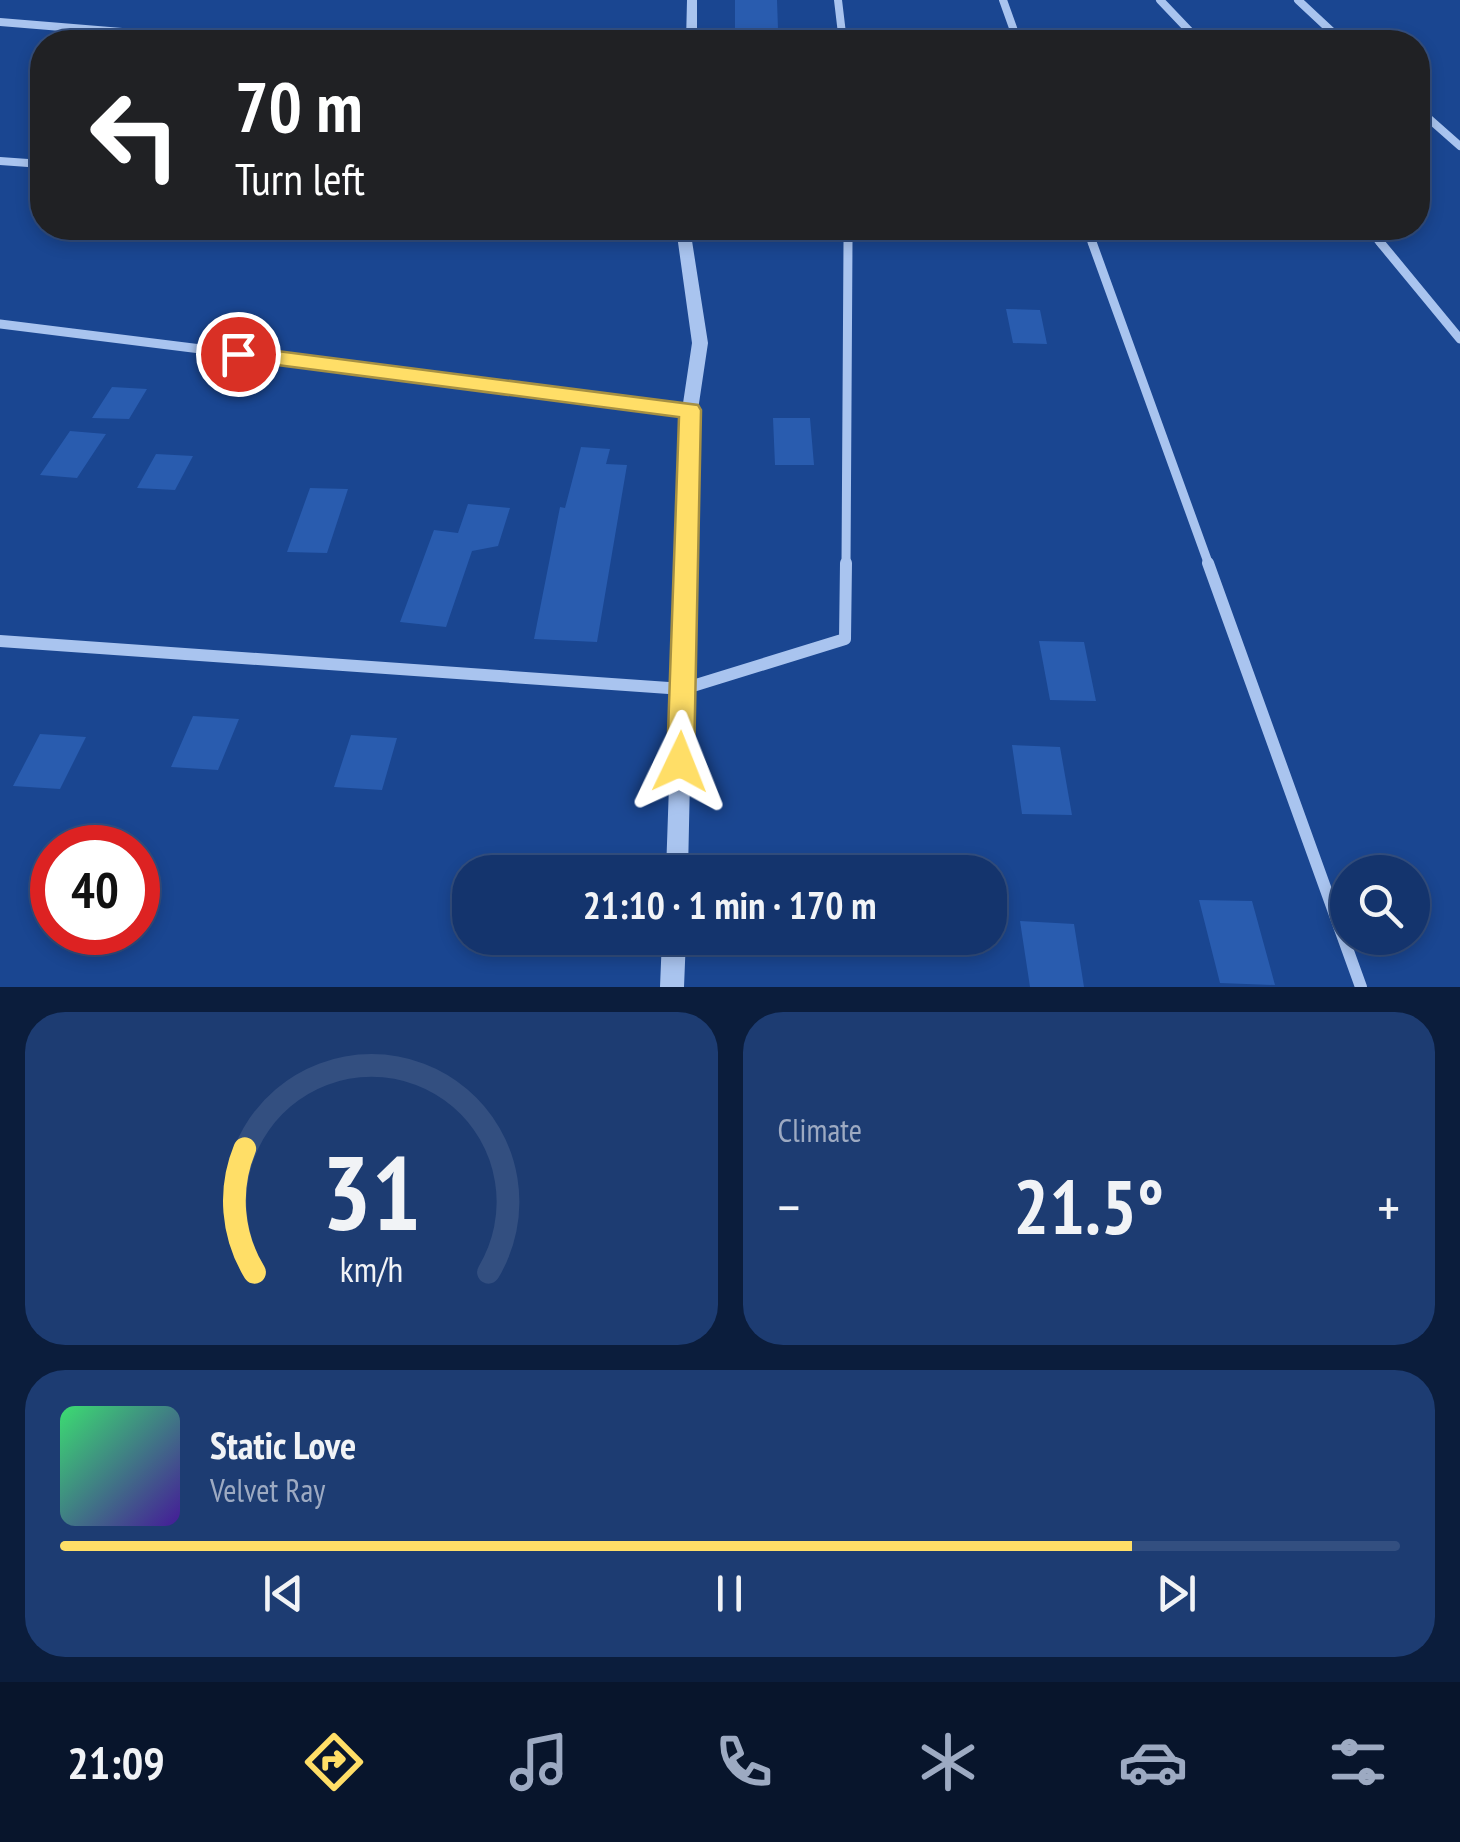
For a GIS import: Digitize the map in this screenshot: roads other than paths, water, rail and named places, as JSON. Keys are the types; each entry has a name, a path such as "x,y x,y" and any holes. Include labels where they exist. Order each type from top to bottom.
{"street":[{"path":"692,0 692,30"},
{"path":"838,0 842,30"},
{"path":"1003,0 1014,30"},
{"path":"1160,0 1189,30"},
{"path":"1298,0 1329,30"},
{"path":"0,22 98,30"},
{"path":"1430,120 1460,146"},
{"path":"0,160 30,163"},
{"path":"677,855 690,410 700,343 686,240"},
{"path":"0,641 683,689 846,639 848,240"},
{"path":"1090,240 1361,987"},
{"path":"1378,240 1460,339"},
{"path":"0,324 690,410"},
{"path":"672,987 673,955"}]}
